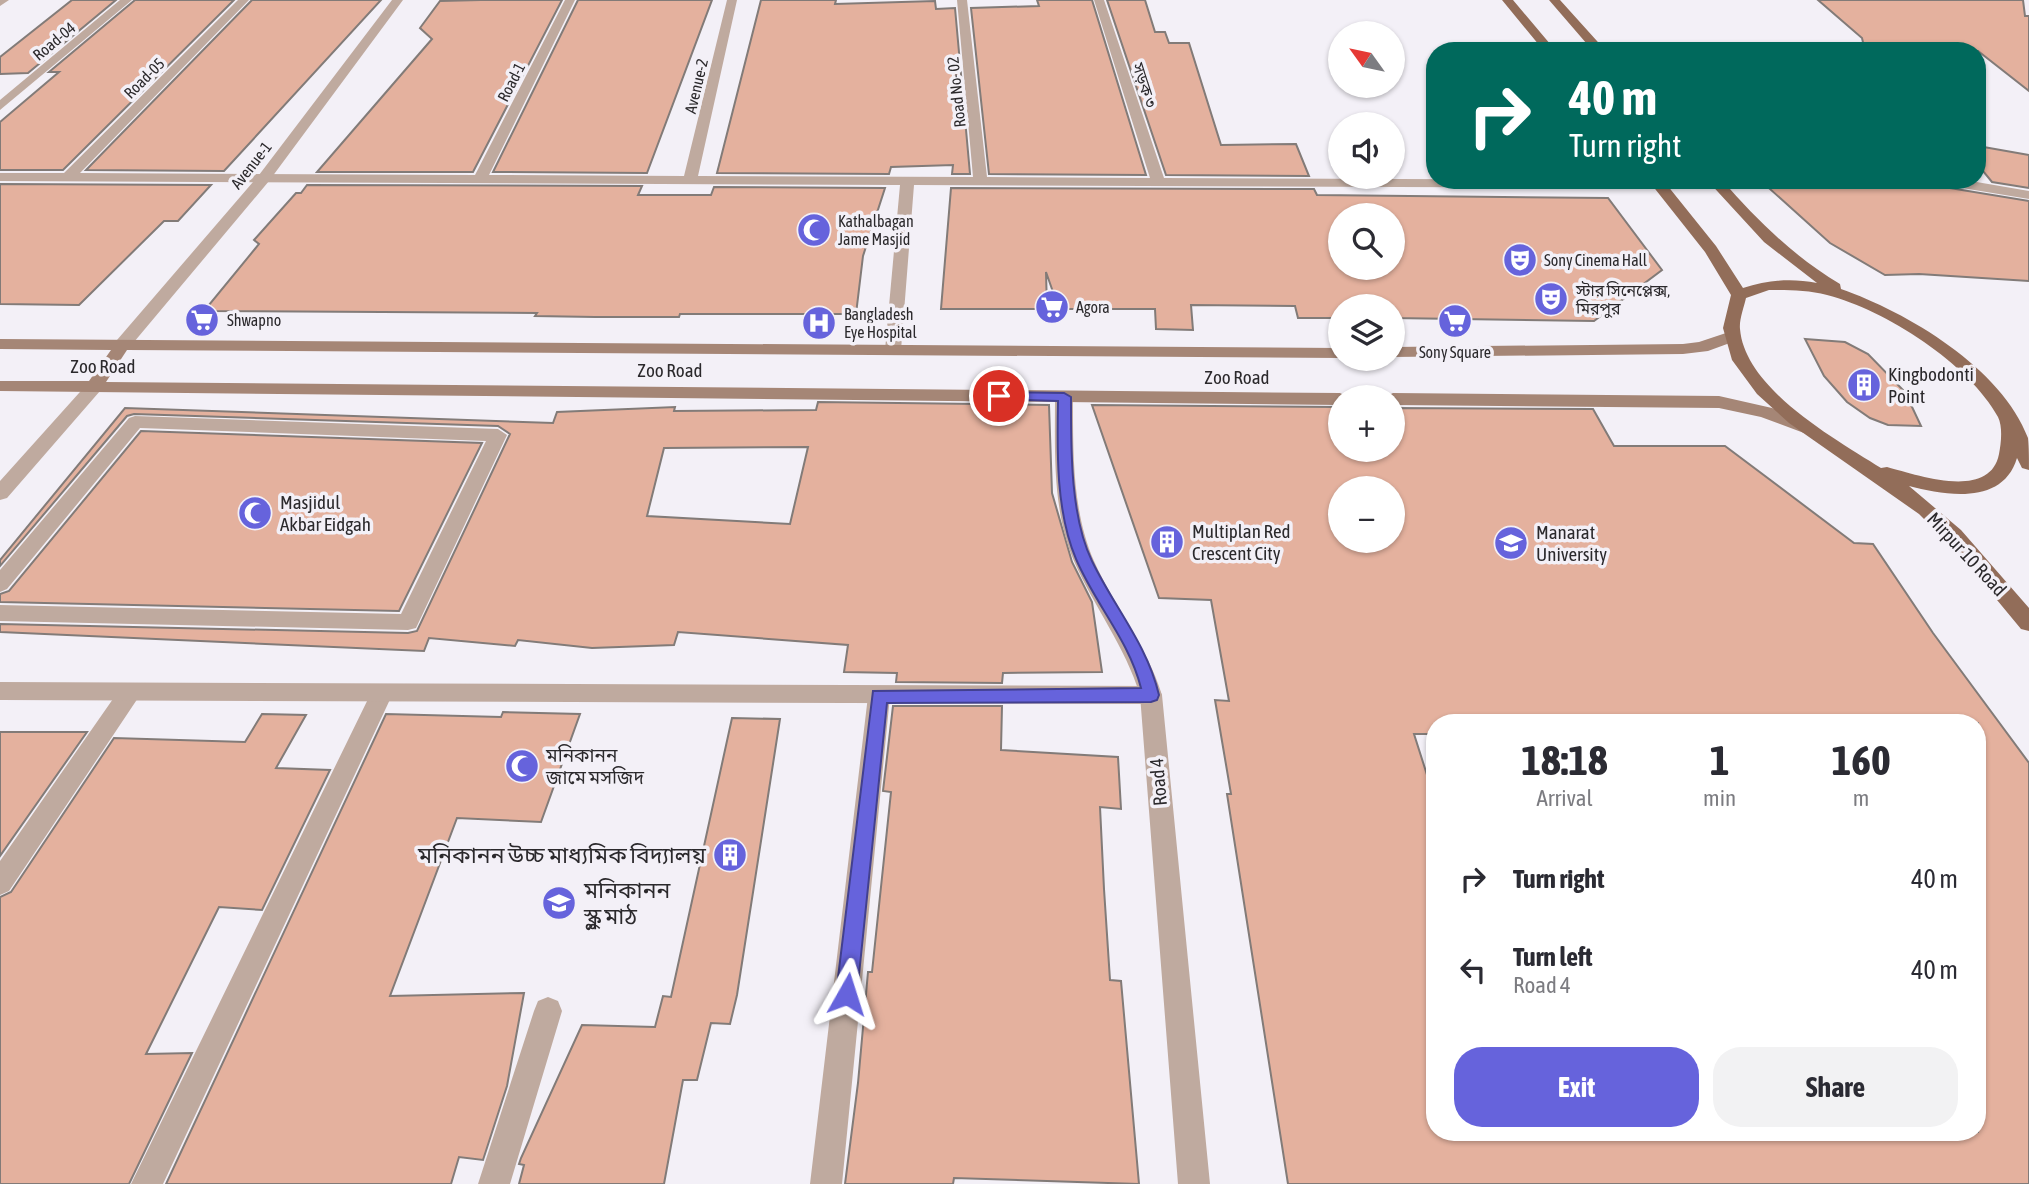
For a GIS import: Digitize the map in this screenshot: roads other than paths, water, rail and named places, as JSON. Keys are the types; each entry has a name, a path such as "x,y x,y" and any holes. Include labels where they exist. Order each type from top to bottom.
{"main road":[{"path":"1507,0 1542,42"},
{"path":"1554,0 1592,42"},
{"path":"1662,189 1721,262 1739,295"},
{"path":"1722,189 1759,232 1819,279 1911,328 1948,353 1975,377 2009,419 2023,445 2029,464"},
{"path":"1851,296 1814,287 1760,286 1739,295 1732,308 1732,336 1752,377 1765,393 1804,427 1862,463 1896,476 1929,483 1980,487 1997,478 2007,460 2011,438 2009,419"},
{"path":"1405,352 1682,349 1702,347 1732,336"},
{"name":"Zoo Road","path":"0,344 1328,353"},
{"path":"94,387 123,344"},
{"name":"Zoo Road","path":"0,386 1328,399"},
{"path":"1405,399 1719,402 1766,412 1804,427"},
{"name":"Mirpur 10 Road","path":"1862,463 1901,488 1955,537 2029,623"}],"street":[{"path":"0,3 4,0"},
{"name":"Road-04","path":"0,106 127,0"},
{"name":"Road-05","path":"67,177 244,0"},
{"name":"Avenue-1","path":"123,344 264,178 398,0"},
{"name":"Road-1","path":"480,179 570,0"},
{"name":"Avenue-2","path":"690,180 733,0"},
{"name":"Road No- 02","path":"962,0 980,181"},
{"name":"সড়ক ৩","path":"1099,0 1158,182"},
{"path":"0,177 1426,182"},
{"path":"893,350 907,181"},
{"path":"1986,188 2029,195"},
{"path":"0,493 94,387"},
{"name":"Road 4","path":"1064,397 1064,433 1073,530 1085,562 1132,643 1145,671 1151,695 1194,1184"},
{"path":"0,584 135,422 498,435 408,622 0,613"},
{"path":"0,691 1151,695"},
{"path":"0,883 130,692"},
{"path":"147,1184 382,693"},
{"path":"826,1184 879,696"},
{"path":"494,1184 548,1011"}],"place":[{"name":"Kathalbagan Jame Masjid","path":"814,230"},
{"name":"Sony Cinema Hall","path":"1520,260"},
{"name":"স্টার সিনেপ্লেক্স, মিরপুর","path":"1551,299"},
{"name":"Agora","path":"1052,307"},
{"name":"Shwapno","path":"202,320"},
{"name":"Sony Square","path":"1455,321"},
{"name":"Bangladesh Eye Hospital","path":"819,323"},
{"name":"Kingbodonti Point","path":"1864,385"},
{"name":"Masjidul Akbar Eidgah","path":"255,513"},
{"name":"Multiplan Red Crescent City","path":"1167,542"},
{"name":"Manarat University","path":"1511,543"},
{"name":"মনিকানন জামে মসজিদ","path":"522,766"},
{"name":"মনিকানন উচ্চ মাধ্যমিক বিদ্যালয়","path":"730,855"},
{"name":"মনিকানন স্কুল মাঠ","path":"559,903"}]}
